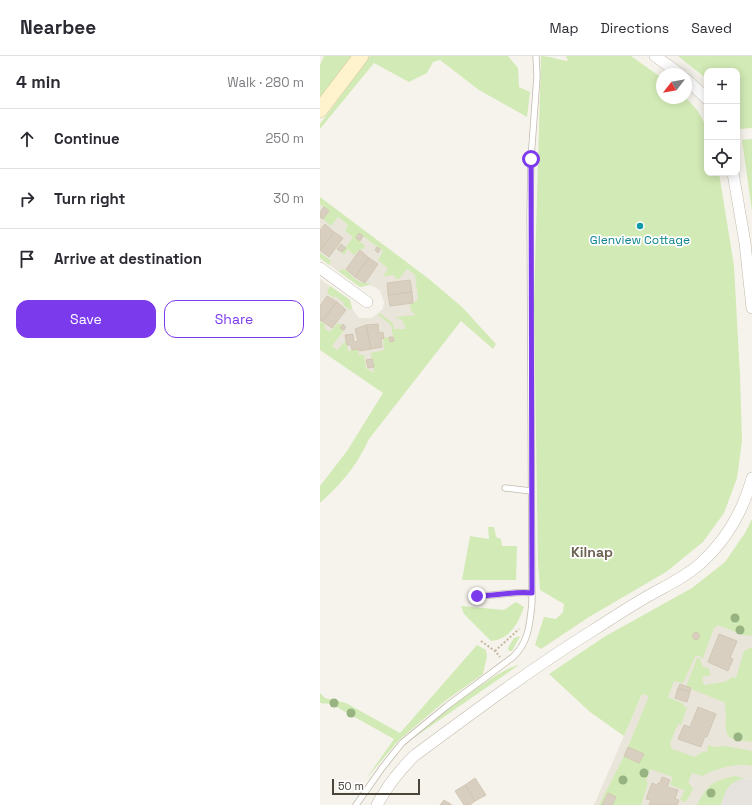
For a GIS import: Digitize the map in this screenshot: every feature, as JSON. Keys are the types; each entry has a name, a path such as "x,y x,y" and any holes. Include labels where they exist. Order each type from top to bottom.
{"street":[{"path":"320,110 361,56"},
{"path":"655,56 672,68"},
{"path":"692,85 704,96"},
{"path":"734,176 745,243 752,308"},
{"path":"320,268 367,302"},
{"path":"377,805 386,789 400,770 414,756 578,639 643,599 680,579 701,563 722,542 734,524 747,496 752,478"}],"lane":[{"path":"356,805 402,743 447,706 505,664 521,650 527,638 530,625 532,593 530,214 531,159 537,76 536,56"},
{"path":"505,488 531,491"},
{"path":"477,596 500,596 519,592 532,593"}],"path":[{"path":"495,651 520,629 530,625"},
{"path":"481,641 495,651 505,664"}],"shaded area":[{"path":"320,204 446,298 374,373 320,338 320,279 350,300 352,308 359,318 372,318 383,309 384,302 380,291 375,287 369,285 360,287 320,258"},
{"path":"696,606 752,617 752,780 744,778 726,790 721,805 594,805 647,683"},
{"path":"744,778 752,780 752,805 721,805 726,790 733,781"}],"green space":[{"path":"324,56 353,56 320,100 320,65"},
{"path":"370,56 508,56 518,68 519,87 530,92 527,117 479,90 440,60 433,62 427,73 409,82 374,63 320,129 320,124"},
{"path":"541,56 568,61 566,56 631,56 656,74 656,104 692,104 695,107 704,122 704,176 719,176 734,266 742,441 737,478 724,513 703,542 666,572 589,617 541,649 535,645 544,617 556,619 563,612 564,604 540,590 538,562 534,303"},
{"path":"678,56 752,56 752,128 740,129 740,68 704,68 704,77"},
{"path":"752,139 752,211 742,140"},
{"path":"320,197 429,279 462,307 496,344 493,349 461,321 369,439 359,458 348,474 320,503 320,486 347,451 383,393 320,350 320,321 326,325 324,328 330,332 338,323 342,325 340,328 344,330 332,346 338,350 346,340 348,351 358,349 359,355 364,355 366,368 374,373 371,353 384,350 383,338 389,337 390,342 394,341 391,325 378,315 379,313 393,323 394,329 406,329 402,320 395,317 416,315 411,311 410,304 417,301 418,298 415,275 407,269 399,279 396,279 394,275 383,276 388,269 378,260 383,251 360,234 356,238 365,246 364,249 360,249 354,255 348,249 344,255 342,253 353,237 345,231 348,225 338,217 331,226 323,219 329,211 320,204"},
{"path":"320,253 331,261 329,265 320,258"},
{"path":"345,269 358,281 369,283 369,285 360,287 338,271"},
{"path":"330,286 350,300 352,308 350,310 335,296 334,298 327,293"},
{"path":"752,519 752,636 743,635 718,625 714,628 703,658 696,655 683,683 674,681 668,697 684,704 683,706 687,708 681,725 678,724 670,743 672,749 695,757 704,751 707,753 708,745 715,747 725,746 752,751 752,766 740,765 727,767 702,776 692,773 688,782 693,789 686,802 680,800 685,790 670,785 673,777 650,769 646,781 648,783 641,805 612,805 616,797 608,793 602,805 599,805 624,756 639,763 644,754 628,747 649,696 642,694 624,736 590,712 549,674 604,637 692,588 725,562 745,533"},
{"path":"488,527 494,527 496,537 501,539 502,546 517,546 516,580 462,580 470,536 489,539"},
{"path":"516,602 524,607 516,625 508,634 498,640 491,641 464,614 461,606 504,610"},
{"path":"520,636 512,651 509,651 508,648 514,638"},
{"path":"477,645 486,650 487,656 483,674 445,701 398,741 366,779 394,739 331,704 320,703 320,693 325,698 346,703 400,733"},
{"path":"752,647 752,742 733,739 727,734 726,703 686,687 697,658 699,658 703,667 708,668 711,675 702,677 704,685 724,682 733,677 736,678 744,651"},
{"path":"519,665 412,739 448,709 480,686 509,669"},
{"path":"735,776 744,778 734,782 728,787 721,805 697,805 704,792 712,784"}],"building":[{"path":"324,207 329,211 323,219 320,217 320,212"},
{"path":"325,224 334,232 320,250 320,230"},
{"path":"334,232 343,238 329,257 320,250"},
{"path":"359,233 363,236 360,241 356,238"},
{"path":"341,244 346,248 342,252 337,249"},
{"path":"377,247 380,249 378,253 375,250"},
{"path":"360,250 369,258 355,277 346,269"},
{"path":"369,258 378,264 365,283 355,277"},
{"path":"410,280 412,292 388,295 387,283"},
{"path":"412,292 413,303 390,306 388,295"},
{"path":"327,296 337,302 322,321 320,320 320,306"},
{"path":"337,302 346,310 332,328 322,321"},
{"path":"343,324 346,327 344,330 340,328"},
{"path":"378,324 379,333 383,332 384,338 381,339 382,347 371,349 366,325"},
{"path":"366,325 371,349 359,351 359,349 352,350 351,345 347,345 345,335 353,334 354,342 358,341 355,329"},
{"path":"389,337 393,337 394,341 390,342"},
{"path":"372,359 374,367 368,368 366,360"},
{"path":"696,632 699,633 699,639 696,640 693,639 692,636 693,633"},
{"path":"719,634 737,641 730,658 733,659 728,671 708,662"},
{"path":"680,684 691,688 690,692 678,688"},
{"path":"678,688 690,692 687,702 675,698"},
{"path":"698,707 716,714 707,737 705,736 701,747 678,739 684,725 690,727"},
{"path":"628,747 644,754 639,763 624,756"},
{"path":"662,777 670,780 667,787 678,790 675,799 679,800 677,805 649,805 651,800 646,799 652,783 657,785 660,783"},
{"path":"475,778 486,795 475,801 465,785"},
{"path":"465,785 475,801 470,805 464,805 455,791"},
{"path":"608,793 616,797 612,805 602,805"},
{"path":"444,800 452,805 440,805"}],"place":[{"name":"Glenview Cottage","path":"640,226"}],"district":[{"name":"Kilnap","path":"592,552"}],"route":[{"path":"477,596 500,596 519,592 532,593 530,300 531,159"}]}
